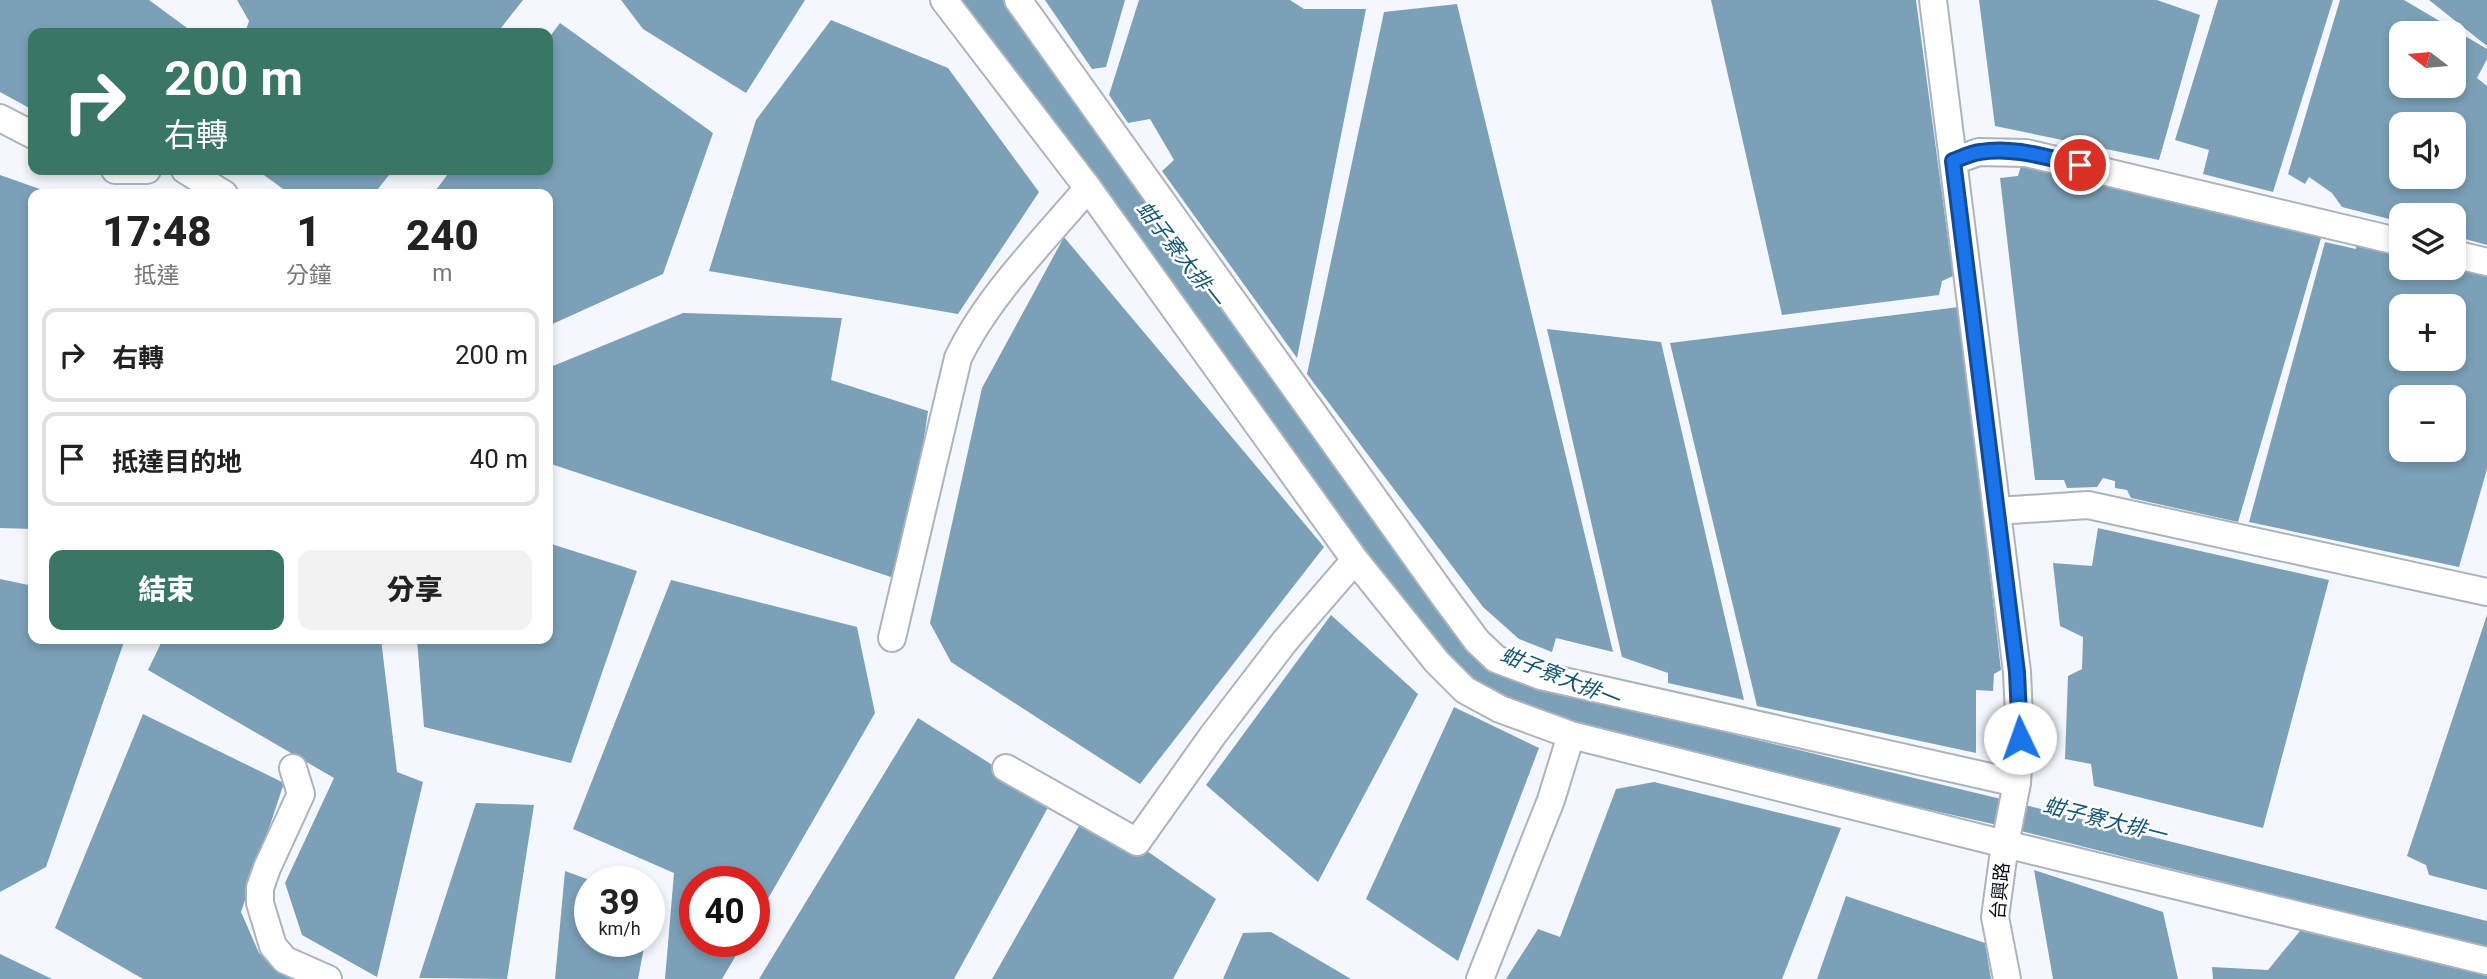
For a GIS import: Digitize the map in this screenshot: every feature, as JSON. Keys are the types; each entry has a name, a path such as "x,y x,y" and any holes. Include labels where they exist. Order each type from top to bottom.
{"street":[{"path":"944,0 1088,188 1355,560 1437,662 1465,690 1500,709 1571,735 2487,961"},
{"path":"1018,0 1449,604 1477,641 1496,659 1541,676 2017,783"},
{"name":"台興路","path":"1933,0 2017,672 2020,738 2017,783 1995,916 2007,979"},
{"path":"0,118 28,132"},
{"path":"1953,161 1979,152 2026,153 2389,239"},
{"path":"193,175 216,189"},
{"path":"892,638 958,358 969,334 987,308 1088,188"},
{"path":"2466,257 2487,262"},
{"path":"1997,511 2088,505 2487,592"},
{"path":"1006,768 1137,842 1277,651 1355,560"},
{"path":"1480,979 1550,800 1571,735"},
{"path":"293,768 301,794 267,868 260,888 260,904 273,946 285,960 328,979"}],"water":[{"path":"0,0 149,0 187,28 28,28 28,107 0,92"},
{"path":"237,0 523,0 501,28 247,28 249,21"},
{"path":"621,0 805,0 746,93 643,29"},
{"name":"蚶子寮大排一","path":"944,0 1003,0 1478,654 1571,695 2487,921 2487,948 1993,824 1552,725 1444,665"},
{"path":"1045,0 1125,0 1106,67 1092,69"},
{"path":"1139,0 1290,0 1304,9 1366,9 1297,358 1162,171 1174,160 1150,119 1128,123 1109,95"},
{"path":"1711,0 1916,0 1953,276 1942,281 1939,295 1782,315"},
{"path":"1979,0 2157,0 2200,15 2159,160 1995,126"},
{"path":"2218,0 2333,0 2273,192 2203,174 2209,150 2175,140"},
{"path":"2340,0 2404,0 2440,21 2389,21 2389,98 2466,98 2466,37 2487,49 2487,59 2477,78 2487,86 2487,245 2466,239 2466,203 2389,203 2389,219 2342,207 2332,193 2309,177 2305,184 2288,174"},
{"path":"2429,0 2487,0 2487,46 2466,29 2466,21 2455,21"},
{"path":"1457,4 1613,652 1556,638 1552,652 1519,639 1483,607 1307,374 1384,12"},
{"path":"831,20 948,68 1039,192 958,314 709,271 756,120"},
{"path":"560,23 713,133 663,274 553,324 553,189 437,189 447,175 553,175 553,32"},
{"path":"2023,159 2326,221 2238,522 2131,498 2127,490 2115,488 2115,481 2103,478 2097,487 2067,488 2064,480 2035,480 2000,178 2018,176"},
{"path":"0,175 40,189 28,189 28,529 0,528"},
{"path":"264,175 389,175 378,189 283,189"},
{"path":"2357,230 2389,238 2389,280 2466,280 2466,257 2487,263 2487,469 2459,567 2249,522 2325,242 2356,249"},
{"path":"1064,237 1324,547 1140,784 951,662 930,623 982,388"},
{"path":"1959,307 2001,670 1994,674 1993,691 1976,690 1976,753 1757,706 1670,343"},
{"path":"683,313 842,318 831,380 928,411 903,581 553,465 553,366"},
{"path":"1547,329 1661,342 1744,700 1668,683 1668,673 1622,657"},
{"path":"2098,528 2329,580 2263,828 2094,786 2091,764 2065,759 2068,676 2082,669 2083,637 2060,626 2053,563 2092,566"},
{"path":"553,545 637,571 571,763 424,727 417,644 553,644"},
{"path":"0,579 28,585 28,644 123,644 46,867 0,892"},
{"path":"671,580 857,627 875,713 770,895 770,866 679,866 679,957 735,957 722,979 665,979 674,873 665,869 665,866 658,866 573,829"},
{"path":"1331,615 1418,694 1318,882 1206,785"},
{"path":"2487,615 2487,890 2429,875 2426,865 2407,856"},
{"path":"161,644 382,644 397,772 423,782 377,977 302,935 285,883 334,778 148,670"},
{"path":"1454,707 1539,748 1458,961 1366,899"},
{"path":"143,714 284,783 241,912 259,953 297,979 143,979 55,928"},
{"path":"918,718 1051,802 954,979 759,979"},
{"path":"1654,782 1841,828 1782,979 1506,979 1538,929 1560,937 1616,789"},
{"path":"476,803 534,805 507,979 419,978"},
{"path":"1088,810 1216,899 1173,979 992,979"},
{"path":"2034,870 2163,912 2178,979 2053,979"},
{"path":"565,871 574,874 574,957 642,957 638,979 555,979"},
{"path":"1846,896 1985,943 1991,979 1817,979"},
{"path":"2309,920 2487,976 2487,979 2213,979 2212,967 2268,970"},
{"path":"1271,932 1351,979 1223,979 1243,933"},
{"path":"0,954 52,979 0,979"}],"route":[{"path":"2020,738 2017,672 1953,161 1979,152 2006,151 2080,165"}]}
